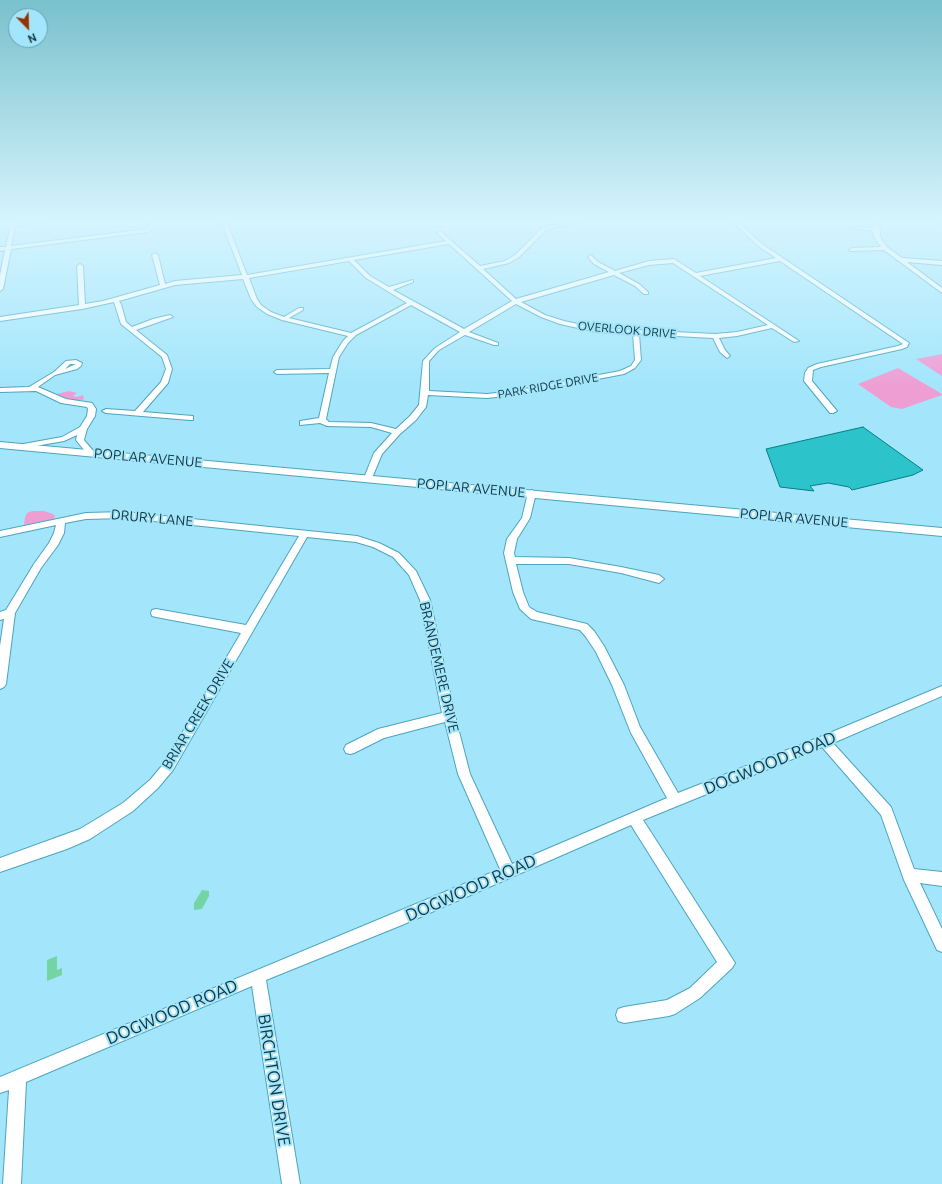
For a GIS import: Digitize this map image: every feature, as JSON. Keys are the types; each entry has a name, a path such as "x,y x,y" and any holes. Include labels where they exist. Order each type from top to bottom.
{"main road":[{"name":"POPLAR AVENUE","path":"0,445 942,532"}],"street":[{"path":"0,289 3,275"},
{"path":"80,275 82,306"},
{"path":"160,275 163,286"},
{"path":"0,319 115,300 180,282 257,275"},
{"path":"366,275 411,303 464,332 496,344"},
{"name":"OVERLOOK DRIVE","path":"486,275 515,301 543,316 562,323 596,330 715,336 737,334 774,326"},
{"path":"368,478 378,453 397,432 414,418 423,405 426,361 434,352 515,301 605,275"},
{"path":"617,275 642,288 646,293"},
{"path":"695,275 796,341"},
{"path":"805,275 906,343 905,346 900,348 819,365 808,370 808,381 833,411"},
{"path":"921,275 942,291"},
{"path":"246,277 256,302 269,313 353,335"},
{"path":"389,289 411,281"},
{"path":"115,300 118,304 123,323 130,330 166,356 169,368 164,383 137,414"},
{"path":"322,420 333,371 340,349 353,335 411,303"},
{"path":"284,318 301,308"},
{"path":"130,330 153,321 170,317"},
{"name":"PARK RIDGE DRIVE","path":"425,393 487,396 514,393 622,373 633,367 638,360 636,332"},
{"path":"715,336 722,351 727,356"},
{"path":"277,372 333,371"},
{"path":"32,388 57,372"},
{"path":"0,390 32,388 42,390 64,401 90,405 92,410 91,416 83,429 80,440 90,453"},
{"path":"106,411 190,418"},
{"path":"303,423 322,420 327,424 371,426 397,432"},
{"path":"21,447 64,439 83,429"},
{"path":"532,493 526,518 512,539 509,553 518,592 525,609 534,616 549,618 583,627 590,634 600,649 618,685 635,729 676,801"},
{"name":"DRURY LANE","path":"0,534 93,515 124,515 305,533"},
{"path":"0,684 5,614 53,545 59,533 61,521"},
{"name":"BRIAR CREEK DRIVE","path":"0,865 67,842 85,834 128,807 146,792 169,766 305,533"},
{"name":"BRANDEMERE DRIVE","path":"305,533 357,539 376,545 396,554 413,574 425,600 449,716 464,774 508,871"},
{"path":"511,562 542,560 569,561 621,570 659,579"},
{"path":"156,613 249,630"},
{"name":"DOGWOOD ROAD","path":"0,1085 258,976 397,920 634,818 824,741 942,691"},
{"path":"350,749 382,733 449,716"},
{"path":"824,741 886,811 909,875 942,945"},
{"path":"624,1015 669,1008 695,993 727,963 634,818"},
{"path":"909,875 942,879"},
{"name":"BIRCHTON DRIVE","path":"258,976 291,1184"},
{"path":"12,1184 18,1078"}],"shaded area":[{"path":"942,354 942,376 916,359"},
{"path":"898,368 942,395 902,409 891,407 858,384"},
{"path":"69,391 77,393 73,396 77,397 83,395 84,399 71,400 57,394"},
{"path":"32,511 44,511 55,516 54,519 24,525 27,513"},
{"path":"202,890 209,891 209,896 202,909 194,910 194,903"},
{"path":"57,956 57,970 62,968 62,975 47,981 47,960"}],"building":[{"path":"863,427 923,470 913,475 852,490 849,487 828,483 810,486 814,491 780,487 766,449"}]}
